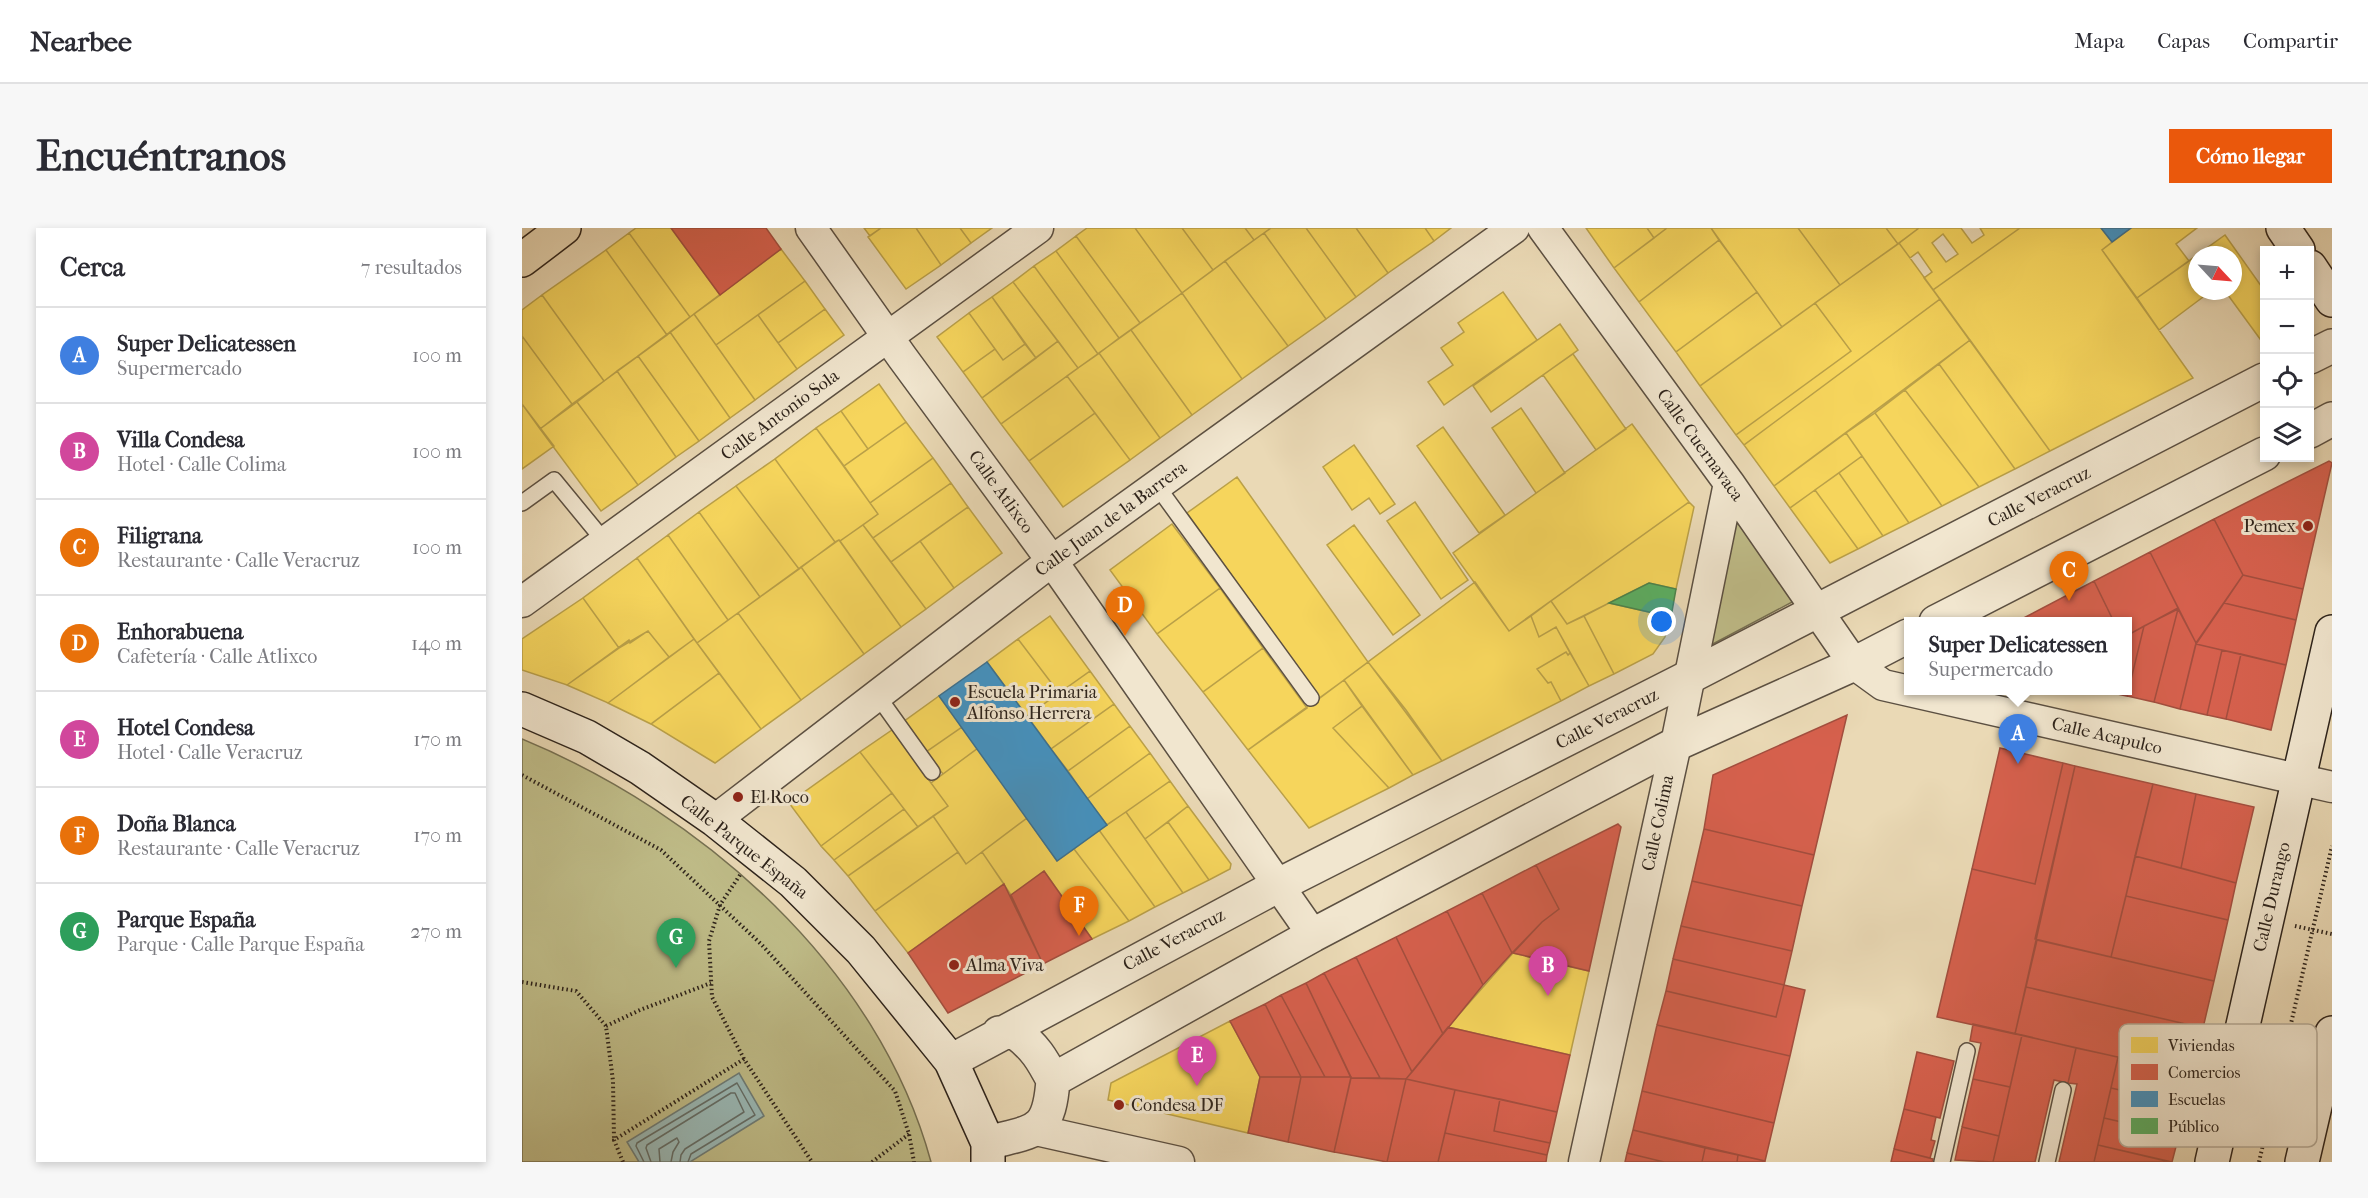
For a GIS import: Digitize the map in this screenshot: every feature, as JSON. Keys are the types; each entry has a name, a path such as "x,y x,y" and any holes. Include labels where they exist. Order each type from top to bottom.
{"main road":[{"path":"522,260 564,228"}],"street":[{"name":"Calle Atlixco","path":"811,228 1052,561 1277,886 1313,934"},
{"name":"Calle Antonio Sola","path":"522,602 1038,228"},
{"name":"Calle Juan de la Barrera","path":"715,820 1052,561 1514,228"},
{"name":"Calle Cuernavaca","path":"1543,228 1729,483 1854,664"},
{"path":"2283,228 2295,246"},
{"path":"2314,273 2332,300"},
{"path":"2314,355 2332,346"},
{"name":"Calle Veracruz","path":"951,1061 999,1033 1277,886 2260,383"},
{"path":"2314,429 2332,419"},
{"path":"1944,617 2260,457"},
{"name":"Calle Colima","path":"1584,1162 1676,744 1729,483"},
{"name":"Calle Durango","path":"2243,1024 2332,632"},
{"path":"1053,1080 1313,934 1676,744 1854,664 1904,638"},
{"name":"Calle Acapulco","path":"1854,664 1883,685 1904,690"},
{"name":"Calle Acapulco","path":"1927,695 2332,787"},
{"name":"Calle Parque España","path":"522,709 596,742 640,768 715,820 793,882 861,950 951,1061 988,1153"},
{"path":"988,1153 1035,1130 1045,1119 1051,1106 1053,1080 1038,1052 1015,1032 999,1033"},
{"path":"2317,1097 2332,1033"},
{"path":"1035,1130 1179,1162"},
{"name":"Calle Durango","path":"2212,1162 2215,1147"},
{"path":"2302,1162 2305,1147"}],"lane":[{"path":"522,503 554,480 604,542"},
{"path":"1157,486 1311,698"},
{"path":"877,695 932,772"},
{"path":"1942,1162 1968,1051"},
{"path":"2047,1162 2063,1090"}],"path":[{"path":"522,775 661,850 761,944 895,1091 909,1134 914,1162"},
{"path":"2291,1024 2332,846"},
{"path":"755,852 720,905 709,941 712,997 744,1059 812,1162"},
{"path":"2266,920 2332,934"},
{"path":"522,982 576,991 606,1026 613,1081 614,1140 623,1162"},
{"path":"606,1026 640,1010 711,983"},
{"path":"614,1140 744,1059"},
{"path":"872,1162 909,1134"},
{"path":"2259,1162 2262,1147"}],"shaded area":[{"path":"1734,518 1796,600 1709,646"},
{"path":"522,739 589,771 655,809 717,854 774,906 826,962 870,1024 906,1091 931,1162 522,1162"}],"water":[{"path":"739,1073 764,1116 690,1162 639,1162 627,1142"}],"building: Viviendas":[{"path":"636,228 671,228 720,295 690,317 629,233"},
{"path":"864,228 881,228 870,236"},
{"path":"881,228 916,228 941,265 906,289 868,237"},
{"path":"916,228 960,228 971,243 941,265"},
{"path":"960,228 992,228 971,243"},
{"path":"1087,228 1135,228 1182,293 1140,323 1076,236"},
{"path":"1135,228 1182,228 1213,270 1182,293"},
{"path":"1182,228 1245,228 1254,240 1213,270"},
{"path":"1245,228 1271,228 1254,240"},
{"path":"1271,228 1306,228 1356,297 1326,319 1264,233"},
{"path":"1306,228 1356,228 1388,273 1356,297"},
{"path":"1356,228 1425,228 1434,241 1388,273"},
{"path":"1425,228 1451,228 1434,241"},
{"path":"1586,228 1647,228 1654,238 1614,268"},
{"path":"1647,228 1667,228 1654,238"},
{"path":"1667,228 1711,228 1719,240 1639,302 1614,268"},
{"path":"1711,228 1798,228 1840,285 1782,327"},
{"path":"1798,228 1886,228 1898,244 1840,285"},
{"path":"1886,228 1919,228 1898,244"},
{"path":"1919,228 1961,228 1972,243 1984,235 1980,228 2020,228 1933,290 1924,278 1932,272 1918,252 1910,258 1899,243","holes":["1943,234 1958,254 1946,262 1932,243"]},
{"path":"2020,228 2101,228 2112,242 2102,250 2193,378 2050,451 1933,290"},
{"path":"2131,228 2197,228 2176,244 2188,262 2137,298 2102,250"},
{"path":"629,233 690,317 667,335 606,250"},
{"path":"1264,233 1326,319 1288,346 1225,261"},
{"path":"2225,235 2233,246 2210,246"},
{"path":"1076,236 1140,323 1119,338 1056,251"},
{"path":"1719,240 1757,292 1676,352 1639,302"},
{"path":"1899,243 1940,299 1744,445 1736,435 1851,351 1815,303"},
{"path":"781,249 805,281 716,345 694,314"},
{"path":"606,250 667,335 604,381 542,295"},
{"path":"1056,251 1119,338 1098,354 1034,266"},
{"path":"2242,259 2260,284 2260,339 2232,300 2242,300"},
{"path":"1225,261 1288,346 1242,379 1182,293"},
{"path":"2188,261 2188,300 2199,300 2159,330 2137,298"},
{"path":"1034,266 1098,354 1078,368 1013,282"},
{"path":"805,281 825,309 778,343 758,315"},
{"path":"1013,282 1058,341 1036,358 992,297"},
{"path":"1503,292 1537,340 1444,405 1428,382 1453,365 1441,348 1464,332 1458,323"},
{"path":"1757,292 1782,327 1700,386 1676,352"},
{"path":"1182,293 1242,379 1192,415 1131,330"},
{"path":"542,295 604,381 572,404 522,336 522,310"},
{"path":"992,297 1025,344 1003,360 969,313"},
{"path":"1940,299 1970,340 1774,486 1744,445"},
{"path":"1815,303 1851,351 1736,435 1700,386"},
{"path":"825,309 844,335 797,369 778,343"},
{"path":"969,313 995,349 963,372 937,337"},
{"path":"694,314 755,400 730,418 670,332"},
{"path":"758,315 797,369 755,400 716,345"},
{"path":"1560,324 1578,350 1491,412 1473,386"},
{"path":"1131,330 1192,415 1160,438 1099,353"},
{"path":"670,332 730,418 699,441 638,356"},
{"path":"522,336 572,404 540,429 522,404"},
{"path":"1970,340 2050,451 2015,469 1939,364"},
{"path":"1058,341 1078,368 1001,424 982,398"},
{"path":"1025,344 1036,358 982,398 963,372 995,349 1003,360"},
{"path":"1099,353 1160,438 1130,460 1067,376"},
{"path":"1573,354 1626,429 1596,450 1543,375"},
{"path":"638,356 699,441 676,457 617,371"},
{"path":"1939,364 2015,469 1979,487 1905,390"},
{"path":"617,371 676,457 638,485 577,402"},
{"path":"1067,376 1095,413 1029,461 1001,424"},
{"path":"879,384 906,422 868,449 841,411"},
{"path":"1905,390 1979,487 1942,506 1875,413"},
{"path":"577,402 638,485 601,511 540,429"},
{"path":"522,404 554,446 522,469"},
{"path":"1521,408 1565,473 1536,493 1492,428"},
{"path":"841,411 868,449 844,466 816,428"},
{"path":"1095,413 1130,460 1063,507 1029,461"},
{"path":"1875,413 1942,506 1909,523 1846,433"},
{"path":"906,422 933,458 870,503 844,466"},
{"path":"1632,424 1689,502 1509,631 1453,553"},
{"path":"1443,427 1505,515 1479,533 1417,446"},
{"path":"816,428 878,514 840,541 835,542 775,459"},
{"path":"1846,433 1862,456 1790,508 1774,486"},
{"path":"1354,445 1395,504 1380,514 1369,498 1352,510 1323,467"},
{"path":"1862,456 1909,523 1883,536 1839,473"},
{"path":"933,458 951,483 873,538 863,525 878,514 870,503"},
{"path":"775,459 835,542 799,569 736,486"},
{"path":"1839,473 1883,536 1858,549 1815,490"},
{"path":"1237,477 1368,662 1320,698 1187,513"},
{"path":"951,483 968,507 891,562 873,538"},
{"path":"736,486 799,569 760,597 699,512"},
{"path":"1815,490 1858,549 1830,563 1790,508"},
{"path":"1415,502 1468,580 1441,599 1387,521"},
{"path":"1689,502 1694,507 1676,589 1649,583 1567,624 1551,601"},
{"path":"968,507 1002,553 954,588 920,541"},
{"path":"699,512 760,597 728,620 668,535"},
{"path":"1172,524 1220,588 1157,634 1110,570"},
{"path":"863,525 926,609 901,627 840,541"},
{"path":"1354,525 1420,615 1393,635 1327,545"},
{"path":"668,535 728,620 697,643 637,558"},
{"path":"839,540 901,627 864,654 801,567"},
{"path":"920,541 954,588 926,609 891,562"},
{"path":"637,558 694,639 669,657 648,631 619,648 583,598"},
{"path":"801,567 864,654 801,700 738,613"},
{"path":"1475,582 1509,631 1531,616 1539,637 1556,627 1570,653 1568,655 1566,652 1537,669 1548,683 1551,682 1561,701 1442,761 1368,662"},
{"path":"1220,588 1263,648 1203,692 1157,634"},
{"path":"583,598 619,648 567,685 522,670 522,639"},
{"path":"1551,601 1567,624 1584,616 1614,674 1589,686 1556,627 1539,637 1531,616"},
{"path":"1609,603 1671,617 1665,637 1653,654 1614,674 1584,616"},
{"path":"738,613 801,700 761,729 697,643"},
{"path":"1050,616 1090,671 1059,693 1018,639"},
{"path":"648,631 669,657 608,703 567,685 629,640 630,643"},
{"path":"694,639 719,673 651,724 608,703"},
{"path":"1018,639 1059,693 1027,716 987,662"},
{"path":"1263,648 1307,708 1248,750 1203,692"},
{"path":"1566,652 1568,655 1570,653 1589,686 1561,701 1551,682 1548,683 1537,669"},
{"path":"1368,662 1442,761 1413,775 1344,680"},
{"path":"1090,671 1114,704 1051,749 1027,716"},
{"path":"719,673 761,729 715,763 651,724"},
{"path":"1344,680 1362,706 1333,728 1389,788 1309,828 1248,750"},
{"path":"939,696 962,727 926,752 903,722"},
{"path":"1114,704 1130,726 1068,771 1051,749"},
{"path":"1362,706 1413,775 1389,788 1333,728"},
{"path":"1130,726 1150,753 1087,799 1068,771"},
{"path":"962,727 978,748 943,774 926,752"},
{"path":"892,730 948,806 918,827 860,752"},
{"path":"978,748 1027,818 966,864 933,816 948,806 931,783"},
{"path":"860,752 892,793 821,846 789,803"},
{"path":"1150,753 1170,781 1107,825 1087,799"},
{"path":"1170,781 1188,806 1145,839 1126,812"},
{"path":"892,793 904,809 834,860 821,846"},
{"path":"1188,806 1231,864 1230,869 1209,880 1168,822"},
{"path":"904,809 918,827 848,876 834,860"},
{"path":"1126,812 1183,893 1155,907 1099,830"},
{"path":"933,816 958,852 875,911 848,876"},
{"path":"1027,818 1057,861 1074,849 1129,921 1092,939 1044,871 1011,895 982,852"},
{"path":"1168,822 1209,880 1183,893 1145,839"},
{"path":"1099,830 1155,907 1129,921 1074,849"},
{"path":"958,852 966,864 982,852 1004,884 908,953 875,911"},
{"path":"1513,953 1589,971 1570,1055 1448,1027"},
{"path":"1230,1021 1260,1077 1248,1133 1108,1100 1111,1083"}],"building: Comercios":[{"path":"671,228 766,228 781,249 720,295"},
{"path":"2329,461 2332,463 2303,589 2243,575 2214,519"},
{"path":"2214,519 2243,575 2196,643 2150,552"},
{"path":"2150,552 2178,608 2132,633 2132,617 2112,617 2094,581"},
{"path":"2243,575 2303,589 2296,620 2224,603"},
{"path":"2094,581 2112,617 2026,617"},
{"path":"2224,603 2296,620 2286,665 2196,644"},
{"path":"2178,609 2154,702 2127,696 2132,695 2132,675 2144,626"},
{"path":"2178,609 2196,643 2180,709 2154,702"},
{"path":"2144,626 2132,675 2132,633"},
{"path":"2196,644 2222,650 2207,715 2180,709"},
{"path":"2222,650 2241,654 2226,719 2207,715"},
{"path":"2241,654 2286,665 2271,730 2226,719"},
{"path":"1847,715 1814,855 1704,829 1713,775"},
{"path":"2000,748 2063,763 2035,884 1972,869"},
{"path":"2063,763 2075,766 2015,1034 1937,1017 1972,869 2035,884"},
{"path":"2075,766 2153,784 2111,957 2035,939"},
{"path":"2153,784 2196,794 2181,868 2135,856"},
{"path":"2196,794 2254,807 2236,883 2181,868"},
{"path":"1618,824 1621,827 1589,971 1513,953 1542,922 1559,909 1536,865"},
{"path":"1704,829 1814,855 1802,906 1692,881"},
{"path":"2135,856 2236,883 2228,920 2126,896"},
{"path":"1536,865 1559,909 1542,922 1512,953 1482,893"},
{"path":"1044,871 1092,939 1043,964 1011,895"},
{"path":"1692,881 1802,906 1792,951 1681,926"},
{"path":"1004,884 1043,964 948,1013 908,953"},
{"path":"1482,893 1512,953 1483,985 1447,911"},
{"path":"2126,896 2228,920 2214,981 2111,957"},
{"path":"1447,911 1483,985 1443,1034 1396,937"},
{"path":"1681,926 1792,951 1784,985 1673,959"},
{"path":"1396,937 1443,1034 1412,1072 1356,957"},
{"path":"2037,940 2214,981 2204,1024 2186,1024 2026,987"},
{"path":"1356,957 1412,1072 1406,1079 1380,1078 1324,973"},
{"path":"1673,959 1784,985 1776,1017 1666,991"},
{"path":"1324,973 1380,1078 1351,1078 1306,983"},
{"path":"1306,983 1351,1077 1325,1077 1281,995"},
{"path":"1784,985 1805,990 1790,1056 1657,1025 1666,991 1776,1017"},
{"path":"2026,987 2186,1024 2119,1024 2119,1057 2015,1034"},
{"path":"1281,995 1325,1077 1301,1077 1265,1004"},
{"path":"1265,1004 1301,1077 1260,1077 1230,1021"},
{"path":"1973,1024 2022,1035 2010,1087 1973,1079 1981,1043 1970,1041"},
{"path":"1657,1025 1790,1056 1774,1123 1642,1091"},
{"path":"1448,1027 1570,1055 1557,1112 1406,1079"},
{"path":"2022,1035 2076,1048 2068,1083 2054,1080 2035,1162 1993,1162"},
{"path":"2076,1048 2118,1057 2094,1162 2059,1162 2077,1084 2068,1083"},
{"path":"1917,1052 1954,1061 1940,1118 1904,1109"},
{"path":"2118,1057 2119,1057 2119,1090 2111,1088"},
{"path":"1260,1077 1301,1077 1288,1142 1248,1133"},
{"path":"1301,1077 1351,1077 1334,1152 1288,1142"},
{"path":"1351,1078 1406,1079 1387,1162 1334,1152"},
{"path":"1406,1079 1455,1090 1438,1162 1387,1162"},
{"path":"1973,1079 2010,1087 1999,1136 1962,1127"},
{"path":"2111,1088 2119,1090 2119,1121 2104,1118"},
{"path":"1455,1090 1500,1099 1494,1131 1550,1143 1547,1155 1445,1133"},
{"path":"1642,1091 1774,1123 1765,1161 1633,1130"},
{"path":"1500,1099 1557,1112 1550,1143 1494,1131"},
{"path":"1904,1109 1936,1117 1931,1140 1935,1141 1930,1158 1894,1149"},
{"path":"2104,1118 2119,1121 2119,1147 2176,1147 2172,1162 2098,1145"},
{"path":"1962,1127 1999,1136 1993,1162 1955,1160"},
{"path":"1633,1130 1705,1148 1702,1162 1664,1162 1627,1153"},
{"path":"1445,1133 1547,1155 1546,1162 1438,1162"},
{"path":"2098,1145 2170,1162 2094,1162"},
{"path":"1705,1148 1738,1155 1737,1162 1702,1162"},
{"path":"1894,1149 1933,1159 1932,1162 1891,1162"},
{"path":"1627,1153 1664,1162 1625,1162"},
{"path":"1738,1155 1765,1161 1765,1162 1737,1162"}],"building: Escuelas":[{"path":"2101,228 2131,228 2112,242"},
{"path":"987,662 1107,825 1057,861 939,696"}],"building: Público":[{"path":"1649,583 1676,589 1671,617 1609,603"}],"place":[{"name":"Pemex","path":"2308,526"},
{"name":"Filigrana","path":"2069,601"},
{"name":"Enhorabuena","path":"1125,636"},
{"name":"Escuela Primaria Alfonso Herrera","path":"955,702"},
{"name":"Super Delicatessen","path":"2018,764"},
{"name":"El Roco","path":"738,797"},
{"name":"Doña Blanca","path":"1079,936"},
{"name":"Alma Viva","path":"954,965"},
{"name":"Parque España","path":"676,968"},
{"name":"Villa Condesa","path":"1548,996"},
{"name":"Hotel Condesa","path":"1197,1086"},
{"name":"Condesa DF","path":"1119,1105"}]}
